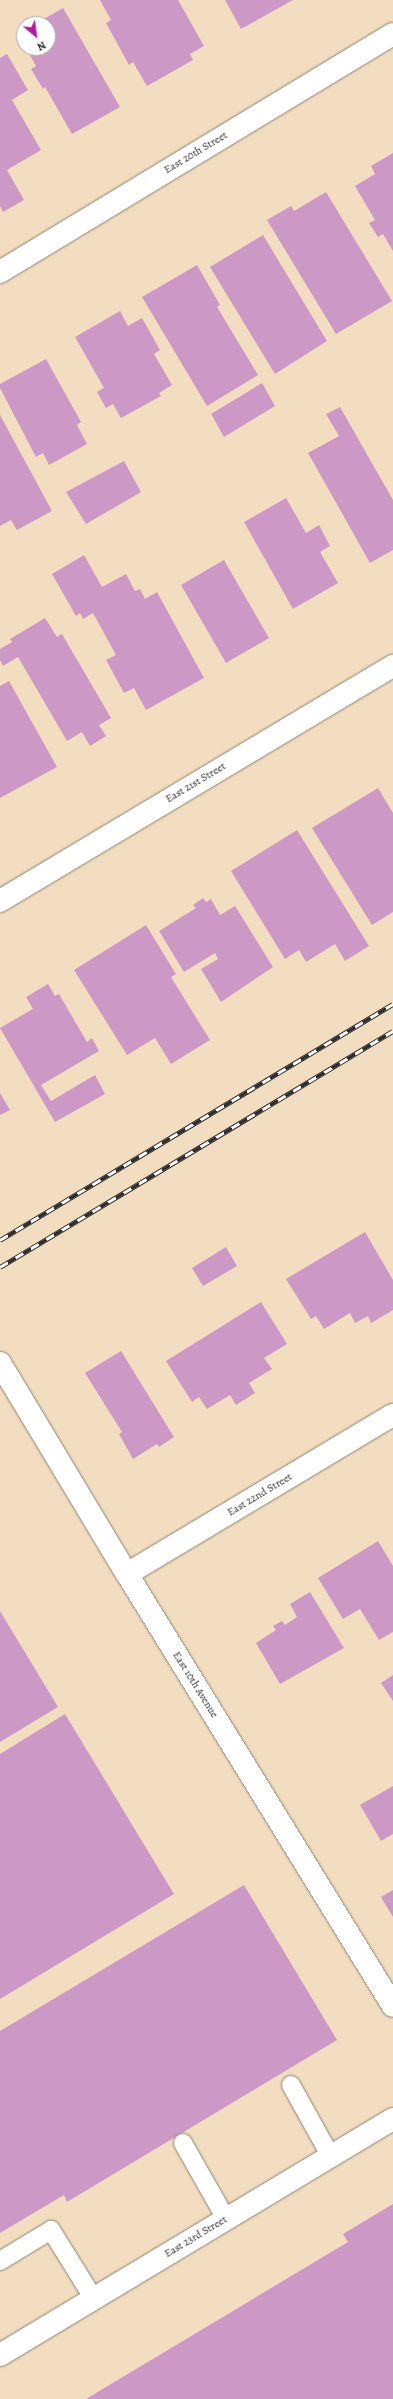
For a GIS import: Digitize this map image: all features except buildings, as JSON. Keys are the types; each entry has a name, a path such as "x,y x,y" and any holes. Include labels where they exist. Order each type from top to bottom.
{"street":[{"name":"East 20th Street","path":"0,272 393,34"},
{"name":"East 21st Street","path":"0,900 393,666"},
{"name":"East 10th Avenue","path":"0,1363 127,1574 393,2006"},
{"name":"East 22nd Street","path":"127,1574 393,1415"},
{"name":"East 23rd Street","path":"0,2355 393,2119"}],"lane":[{"path":"291,2085 331,2157"},
{"path":"183,2143 226,2219"},
{"path":"0,2261 51,2230 94,2299"}],"railway":[{"path":"0,1240 393,1004"},
{"path":"0,1267 393,1031"}]}
